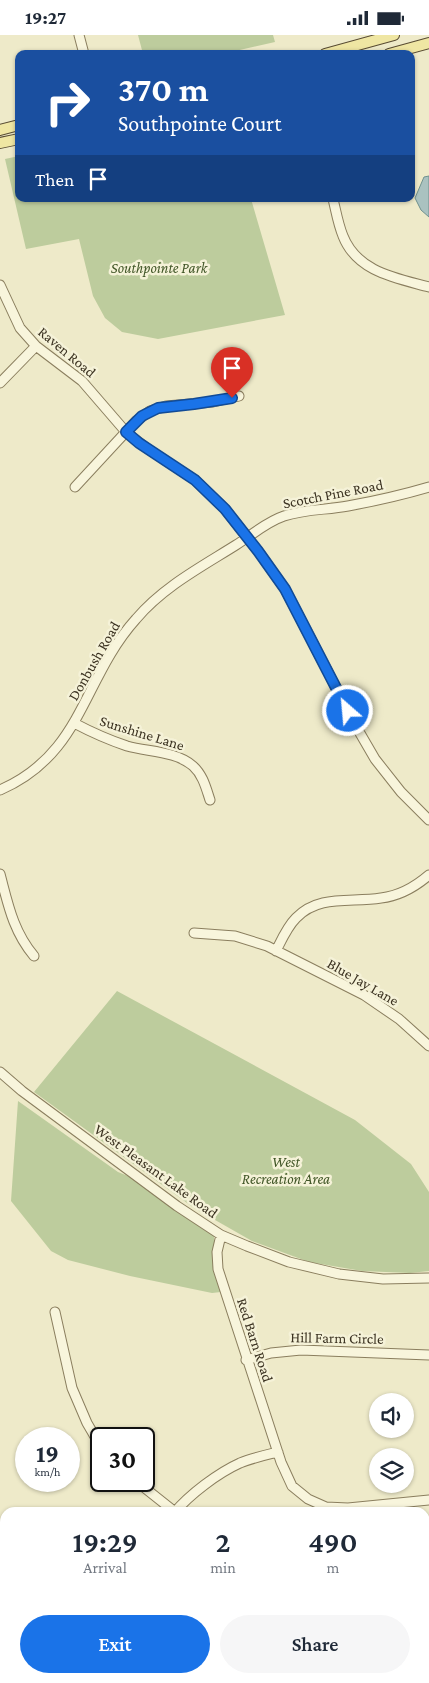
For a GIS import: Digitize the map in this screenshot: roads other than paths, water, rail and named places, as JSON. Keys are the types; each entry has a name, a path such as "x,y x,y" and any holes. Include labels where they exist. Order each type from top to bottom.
{"main road":[{"path":"340,50 394,35"},
{"path":"404,50 429,43"},
{"path":"0,130 15,126"},
{"path":"0,143 15,140"}],"street":[{"path":"79,35 83,50"},
{"path":"334,202 344,238 362,262 378,272 429,287"},
{"name":"Raven Road","path":"0,285 17,322 36,346 82,381 126,432 139,443 207,490 247,537 274,572 295,606 357,728 376,759 402,792 429,820"},
{"path":"0,383 36,346"},
{"path":"74,487 142,416 158,408 213,402 239,396"},
{"name":"Scotch Pine Road","path":"247,537 265,525 286,516 377,501 429,487"},
{"name":"Donbush Road","path":"0,789 26,776 43,763 58,747 74,723 114,647 136,618 162,594 247,537"},
{"name":"Sunshine Lane","path":"74,723 127,746 188,762 200,774 210,799"},
{"path":"0,874 16,930 34,956"},
{"path":"276,951 290,925 302,912 310,907 328,901 368,900 394,895 408,889 429,875"},
{"name":"Blue Jay Lane","path":"194,933 235,936 260,943 364,995 399,1019 429,1046"},
{"name":"West Pleasant Lake Road","path":"0,1072 22,1091 178,1206 221,1235 270,1256 320,1271 364,1278 429,1278"},
{"name":"Red Barn Road","path":"221,1235 217,1252 218,1269 278,1452"},
{"path":"55,1312 72,1388 90,1428"},
{"name":"Hill Farm Circle","path":"246,1359 271,1353 301,1350 429,1355"},
{"path":"180,1507 194,1494 231,1468 278,1452 287,1478 292,1486 299,1493 317,1504 332,1507"},
{"path":"149,1492 168,1507"},
{"path":"358,1507 429,1500"}],"water":[{"path":"429,176 429,217 421,210 415,198 424,177"}],"park label":[{"name":"Southpointe Park","path":"159,268"},
{"name":"West Recreation Area","path":"286,1170"}]}
